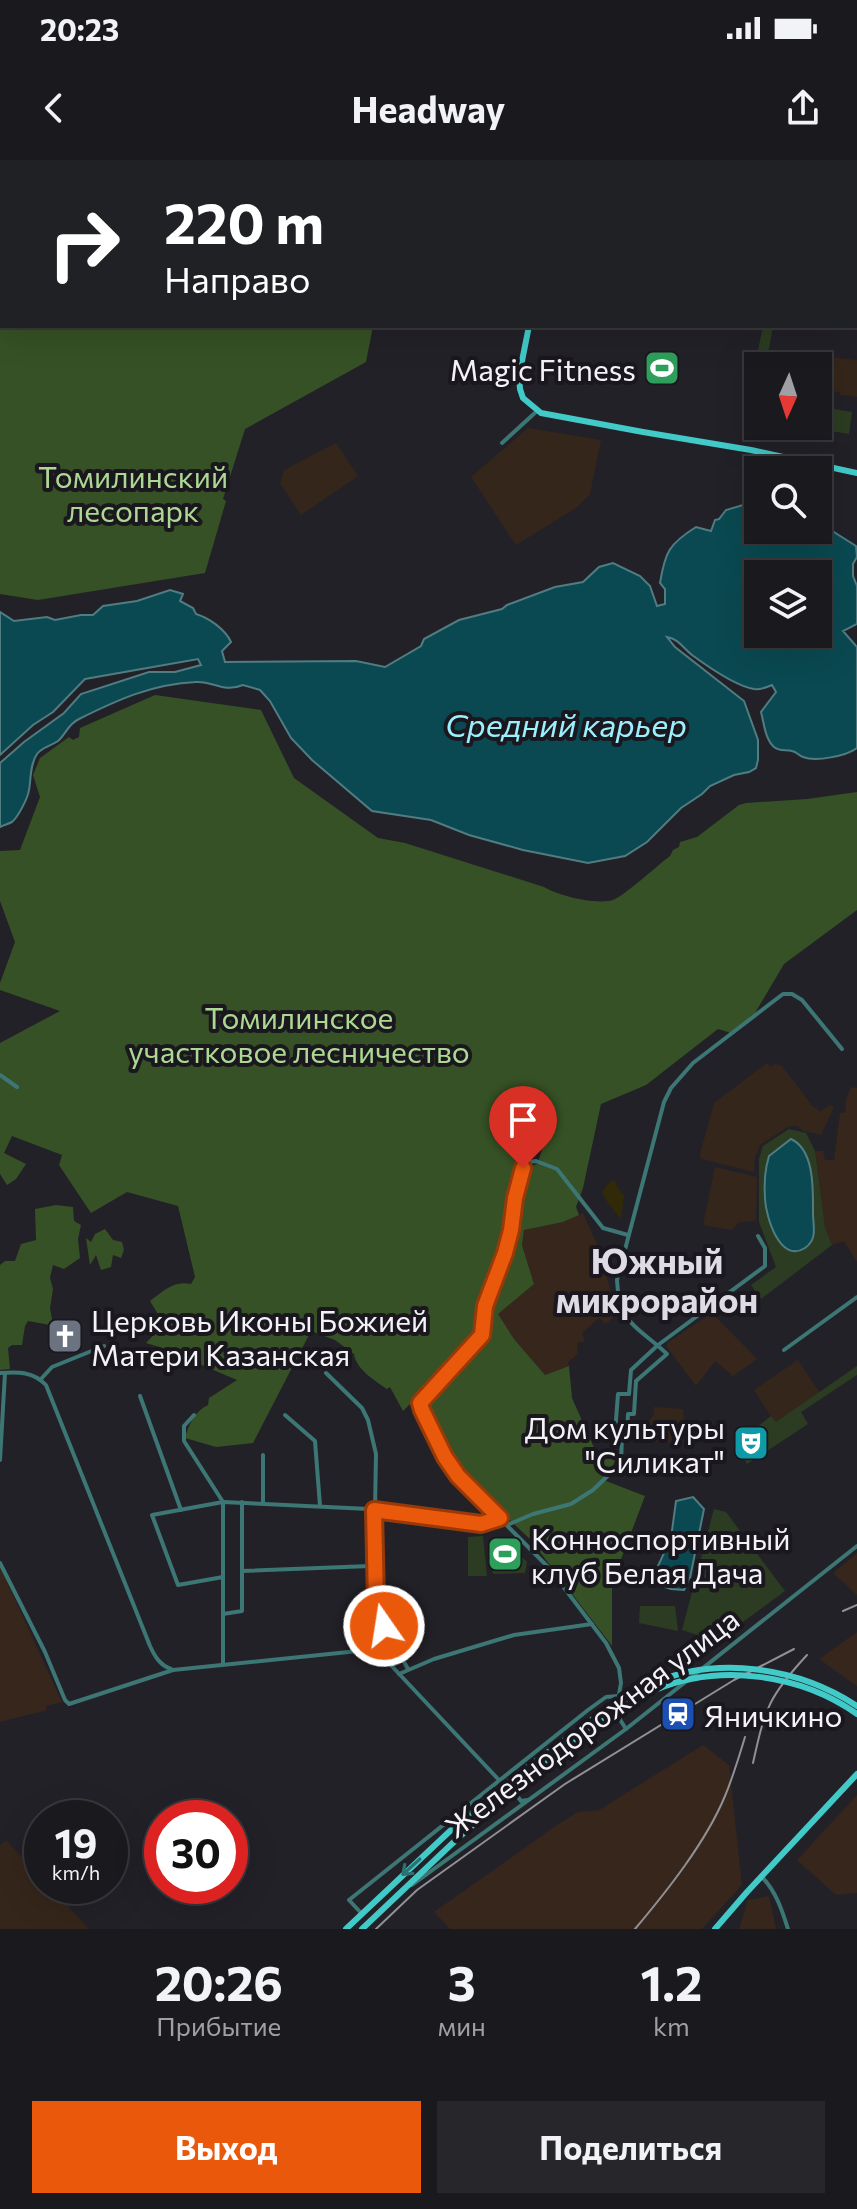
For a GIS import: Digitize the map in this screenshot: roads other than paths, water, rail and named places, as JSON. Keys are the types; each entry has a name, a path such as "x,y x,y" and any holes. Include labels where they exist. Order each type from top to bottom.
{"main road":[{"path":"529,328 519,376 523,398 537,411 746,449 857,473"},
{"path":"346,1929 450,1831 512,1779 644,1687 668,1678 703,1671 773,1671 824,1687 857,1706"},
{"path":"362,1929 518,1785 610,1711 655,1690 703,1678 772,1678 821,1693 857,1714"},
{"path":"715,1929 857,1774"}],"street":[{"path":"502,443 537,411"},
{"path":"622,1436 627,1434 628,1414 634,1414 636,1381 667,1354 635,1328 621,1310 617,1280 664,1102 671,1088 693,1063 781,995 788,993 802,1000 842,1049"},
{"path":"0,1075 17,1087"},
{"path":"626,1729 619,1718 619,1668 611,1651 549,1568 474,1494 448,1461 420,1403 482,1335 485,1306 505,1253 523,1168 529,1162 536,1161 557,1169 598,1223 608,1230 628,1235"},
{"path":"622,1436 615,1433 618,1394 629,1394 631,1370 658,1345 765,1266 765,1248 758,1236"},
{"path":"784,1350 857,1297"},
{"path":"41,1379 58,1364 104,1346"},
{"path":"0,1460 2,1373 29,1374 41,1379 51,1394 150,1646 163,1666 173,1670"},
{"path":"242,1571 370,1566 375,1447 365,1413 326,1373"},
{"path":"140,1396 181,1510"},
{"path":"194,1415 184,1426 184,1441 223,1502 223,1665"},
{"path":"285,1415 315,1441 320,1506"},
{"path":"507,1525 571,1504 593,1490 621,1463 622,1436"},
{"path":"263,1455 263,1503"},
{"path":"223,1577 178,1585 152,1515 223,1502 242,1502 372,1509 481,1524 500,1518"},
{"path":"223,1614 242,1611 242,1502"},
{"path":"372,1509 376,1601 384,1626 408,1669"},
{"name":"Железнодорожная улица","path":"388,1903 626,1729 857,1546"},
{"path":"0,1563 69,1704 173,1670 365,1649 377,1653 399,1674 499,1780"},
{"path":"399,1674 514,1635 592,1624"},
{"path":"362,1914 349,1900 621,1687"},
{"path":"609,1697 618,1696"},
{"path":"518,1785 515,1793 518,1799 530,1799"},
{"path":"761,1876 777,1897 788,1929"}],"water":[{"name":"Средний карьер","path":"744,505 744,544 832,544 832,531 856,546 853,576 857,586 857,624 843,631 857,647 857,748 839,756 815,759 776,749 767,735 761,712 776,692 772,685 757,689 739,684 713,670 667,637 675,647 744,701 758,740 758,760 756,768 749,772 710,786 681,808 647,842 625,856 588,863 523,850 469,835 431,820 372,811 291,738 270,701 260,690 243,685 230,688 202,682 150,690 121,699 75,721 58,741 37,754 22,807 12,822 0,827 0,763 64,713 81,694 149,672 175,672 201,665 198,659 85,679 53,712 33,725 0,755 0,612 14,621 47,617 55,620 93,615 103,606 137,601 170,590 183,594 180,601 225,633 231,642 222,651 225,662 356,661 385,667 421,646 424,639 459,620 502,609 555,587 583,582 599,567 613,563 640,576 650,586 657,606 665,604 665,589 660,583 670,550 696,527 711,531 715,520 726,510"},
{"path":"791,1139 799,1144 809,1161 813,1194 813,1236 805,1248 796,1251 788,1250 776,1236 768,1216 765,1194 769,1156"},
{"path":"693,1497 704,1509 690,1578 684,1590 671,1589 657,1584 658,1566 671,1538 676,1501"}],"railway":[{"path":"843,1611 857,1605"},
{"path":"376,1929 417,1890 565,1784 734,1680 794,1649"},
{"path":"753,1763 770,1704 784,1681 807,1655"},
{"path":"635,1929 673,1882 707,1831 728,1789 745,1737"}],"place":[{"name":"Magic Fitness","path":"662,368"},
{"name":"Церковь Иконы Божией Матери Казанская","path":"65,1336"},
{"name":"Дом культуры \"Силикат\"","path":"751,1443"},
{"name":"Конноспортивный клуб Белая Дача","path":"505,1554"},
{"name":"Яничкино","path":"678,1714"}],"district":[{"name":"Южный микрорайон","path":"657,1280"}],"park label":[{"name":"Томилинский лесопарк","path":"133,492"},
{"name":"Томилинское участковое лесничество","path":"299,1033"}]}
